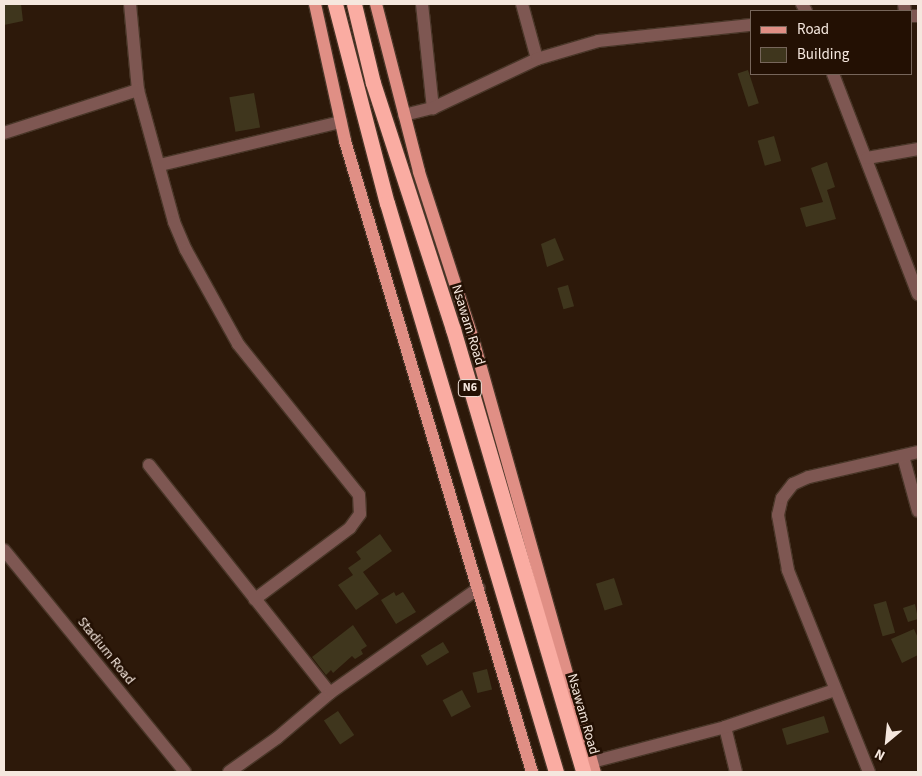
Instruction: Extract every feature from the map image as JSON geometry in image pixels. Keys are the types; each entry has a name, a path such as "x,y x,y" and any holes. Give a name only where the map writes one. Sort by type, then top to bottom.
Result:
{"highway":[{"name":"N6","path":"335,4 387,203 556,772"},
{"name":"Nsawam Road","path":"354,4 373,83 453,329 590,769"}],"main road":[{"path":"315,4 341,122 532,772"},
{"path":"376,4 404,115 473,339 590,769"}],"street":[{"path":"130,4 138,90 174,222 209,297 238,344 359,495 360,514 350,528 255,599"},
{"path":"422,4 433,108"},
{"path":"522,4 537,59"},
{"path":"404,115 433,108 537,59 598,41 750,25"},
{"path":"833,75 918,294"},
{"path":"4,132 138,90"},
{"path":"160,166 341,122"},
{"path":"867,158 918,149"},
{"path":"869,772 788,570 778,515 782,498 793,484 809,477 918,452"},
{"path":"903,456 918,511"},
{"path":"149,465 330,693"},
{"name":"Stadium Road","path":"4,550 185,772"},
{"path":"229,772 277,738 330,693 479,588"},
{"path":"590,769 725,728 835,690"},
{"path":"725,728 736,772"}],"building":[{"path":"4,4 21,4 23,21 4,25"},
{"path":"748,70 759,103 748,107 738,73"},
{"path":"254,93 260,127 235,132 229,97"},
{"path":"774,136 781,161 765,166 758,141"},
{"path":"827,162 835,187 827,190 836,219 806,227 800,208 823,202 811,168"},
{"path":"555,238 564,260 547,267 541,244"},
{"path":"568,285 574,306 563,309 557,288"},
{"path":"380,534 392,551 363,572 379,594 356,610 338,585 353,575 348,568 361,559 356,552"},
{"path":"614,578 623,605 605,611 596,584"},
{"path":"394,592 396,596 403,592 416,612 396,624 381,600"},
{"path":"886,601 895,633 883,636 874,605"},
{"path":"915,604 918,619 908,622 903,608"},
{"path":"353,625 367,646 361,650 363,654 355,659 352,656 333,673 331,670 326,675 312,657"},
{"path":"914,629 918,638 918,655 902,663 891,639"},
{"path":"443,642 449,652 427,666 421,655"},
{"path":"487,669 492,689 478,693 472,673"},
{"path":"462,690 471,707 451,717 443,700"},
{"path":"338,711 354,735 340,745 324,721"},
{"path":"824,716 829,732 787,745 782,729"}]}
